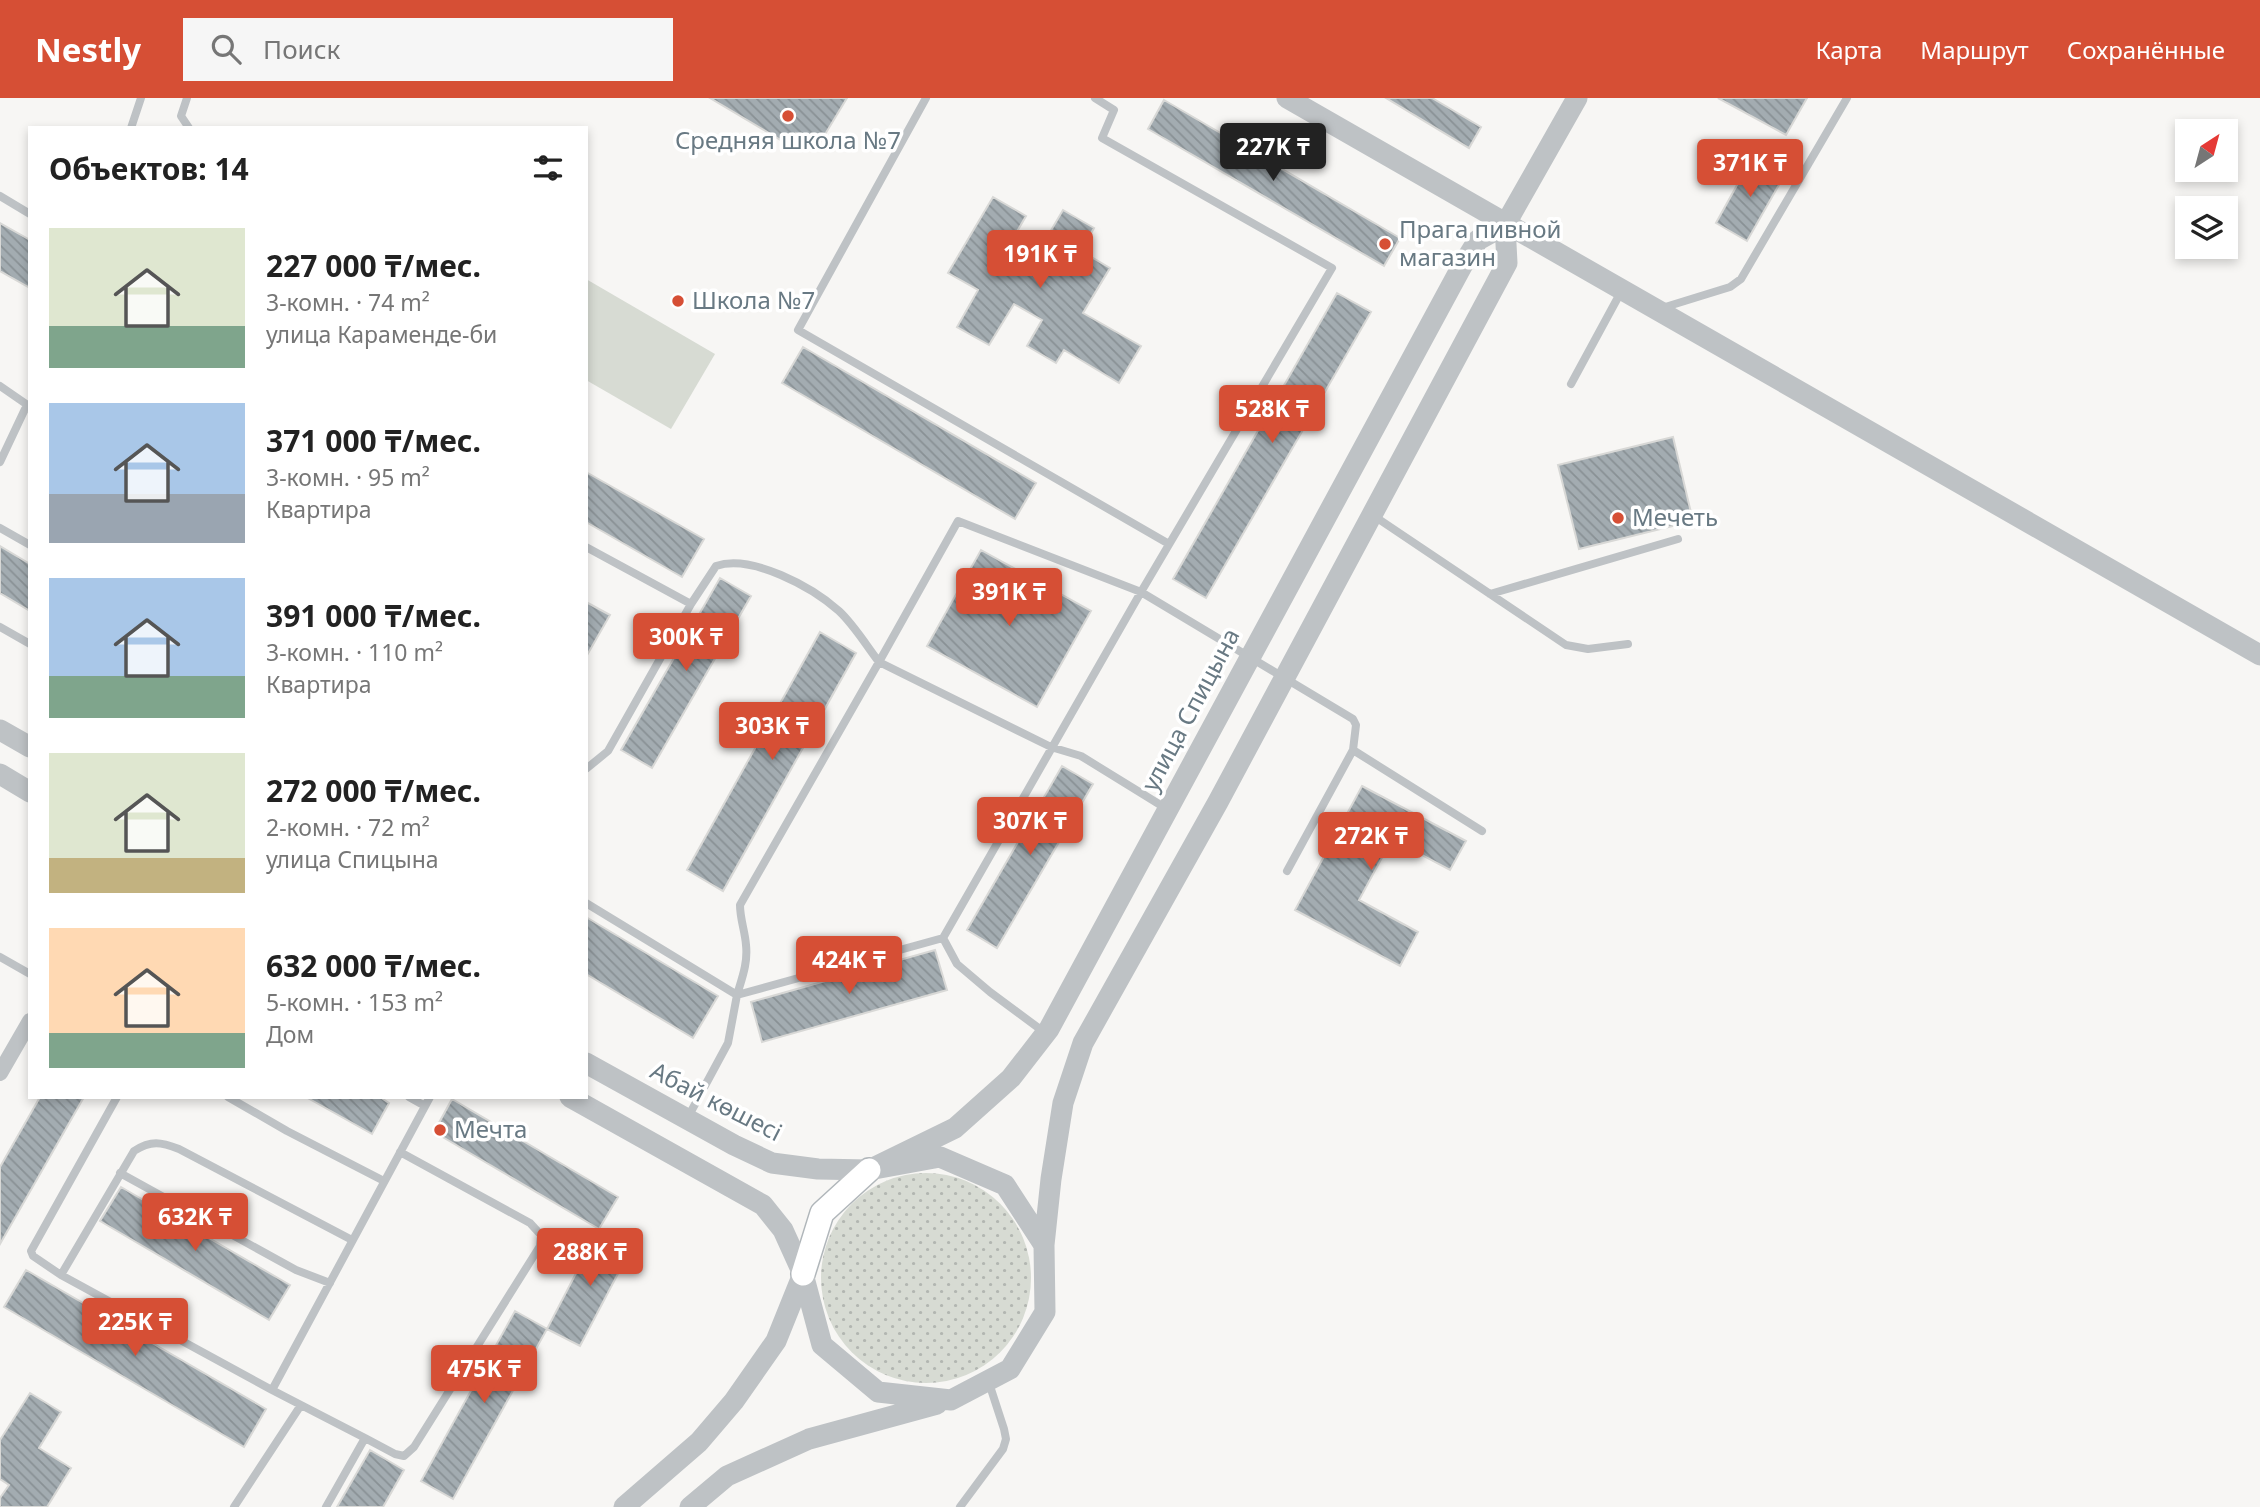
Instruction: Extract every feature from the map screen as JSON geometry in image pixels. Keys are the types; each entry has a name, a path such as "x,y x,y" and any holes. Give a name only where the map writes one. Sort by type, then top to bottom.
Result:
{"main road":[{"path":"803,1274 822,1213 869,1170"}],"street":[{"path":"1287,98 2260,655"},
{"name":"улица Спицына","path":"869,1170 955,1128 1010,1079 1045,1034 1462,266 1478,240 1505,225 1577,98"},
{"path":"690,1507 727,1476 809,1439 877,1418 951,1400 1010,1369 1045,1312 1044,1245 1051,1179 1063,1103 1083,1043 1284,678 1507,263 1505,225"},
{"path":"0,730 28,746"},
{"path":"0,774 28,791"},
{"path":"0,1073 28,1024"},
{"name":"Абай көшесі","path":"588,1064 772,1163 818,1170 869,1170"},
{"path":"574,1099 764,1205 783,1230 803,1274 822,1345 878,1392 951,1400"},
{"path":"869,1170 940,1157 1005,1185 1044,1245"},
{"path":"624,1507 699,1442 734,1401 776,1341 803,1274"}],"lane":[{"path":"132,126 141,98"},
{"path":"187,98 181,116 188,126"},
{"path":"926,98 798,330 1170,544"},
{"path":"588,903 737,995 943,938 1051,747 1332,268 1102,138 1114,110 1095,98"},
{"path":"1656,310 1730,286 1741,279 1847,98"},
{"path":"0,196 28,213"},
{"path":"1571,384 1622,290"},
{"path":"0,386 28,405"},
{"path":"0,462 28,407"},
{"path":"1372,514 1566,645 1588,649 1628,644"},
{"path":"687,1119 728,1043 746,965 746,943 740,905 958,521 1141,592 1353,719 1356,725 1353,750 1287,871"},
{"path":"0,527 28,544"},
{"path":"1490,594 1678,539"},
{"path":"588,549 691,604"},
{"path":"588,767 608,751 691,604 716,566 743,564 790,579 839,611 879,662 1051,747 1081,756 1167,809"},
{"path":"0,626 28,643"},
{"path":"1353,750 1482,831"},
{"path":"943,938 957,964 1045,1034"},
{"path":"0,957 28,973"},
{"path":"116,1099 31,1251 33,1256 61,1275 272,1390 395,1454 404,1456 414,1447 540,1247 541,1235 530,1223 400,1152"},
{"path":"231,1099 287,1132 384,1181"},
{"path":"413,1099 425,1106"},
{"path":"272,1390 429,1099"},
{"path":"61,1275 134,1151 148,1142 162,1142 179,1149 352,1240"},
{"path":"120,1174 296,1269 330,1283"},
{"path":"960,1507 1003,1449 1006,1439 988,1380"},
{"path":"234,1507 301,1405"},
{"path":"326,1507 365,1438"}],"shaded area":[{"path":"588,280 715,354 671,429 588,381"},
{"path":"926,1173 966,1181 1000,1204 1023,1238 1031,1278 1023,1318 1000,1352 966,1375 926,1383 886,1375 852,1352 829,1318 821,1278 829,1238 852,1204 886,1181"}],"building":[{"name":"Средняя школа №7","path":"710,98 847,98 818,146 796,133 789,145"},
{"path":"1386,98 1432,98 1481,127 1469,148"},
{"path":"1718,98 1807,98 1786,135"},
{"path":"1164,100 1400,238 1384,266 1148,129"},
{"path":"1752,158 1784,176 1747,241 1716,223"},
{"path":"993,197 1026,216 1005,252 1030,266 1063,210 1094,228 1081,251 1110,268 1083,313 1141,346 1119,383 1064,350 1056,363 1027,346 1042,320 1014,304 989,345 957,327 978,290 948,273"},
{"path":"0,223 28,239 28,287 0,271"},
{"path":"1337,293 1371,312 1206,598 1173,579"},
{"path":"803,347 1036,483 1015,519 782,383"},
{"path":"1673,437 1693,521 1579,549 1558,465"},
{"path":"588,473 704,539 682,577 588,523"},
{"path":"0,546 28,563 28,610 0,593"},
{"path":"981,550 1091,611 1037,707 927,646"},
{"path":"720,578 751,596 652,768 621,750"},
{"path":"588,603 610,615 588,654"},
{"path":"820,632 856,653 723,891 687,870"},
{"path":"1062,766 1093,784 997,948 967,930"},
{"path":"1362,786 1466,841 1450,870 1392,839 1359,900 1418,932 1400,966 1295,910"},
{"path":"588,918 718,996 693,1038 588,975"},
{"path":"935,950 947,990 762,1042 751,1002"},
{"path":"39,1099 83,1099 0,1244 0,1167"},
{"path":"310,1099 383,1099 389,1103 372,1134"},
{"path":"452,1099 618,1197 599,1229 434,1132"},
{"path":"121,1187 290,1285 269,1320 100,1221"},
{"path":"599,1229 632,1247 580,1346 547,1329"},
{"path":"26,1270 266,1409 244,1447 4,1307"},
{"path":"515,1311 547,1329 453,1499 421,1481"},
{"path":"30,1393 61,1412 39,1448 71,1468 47,1507 0,1507 0,1498 9,1485 0,1479 0,1440"},
{"path":"370,1450 404,1470 383,1507 337,1507"}],"place":[{"name":"Средняя школа №7","path":"788,116"},
{"name":"Прага пивной магазин","path":"1385,244"},
{"name":"Школа №7","path":"678,301"},
{"name":"Мечеть","path":"1618,518"},
{"name":"Мечта","path":"440,1130"}]}
